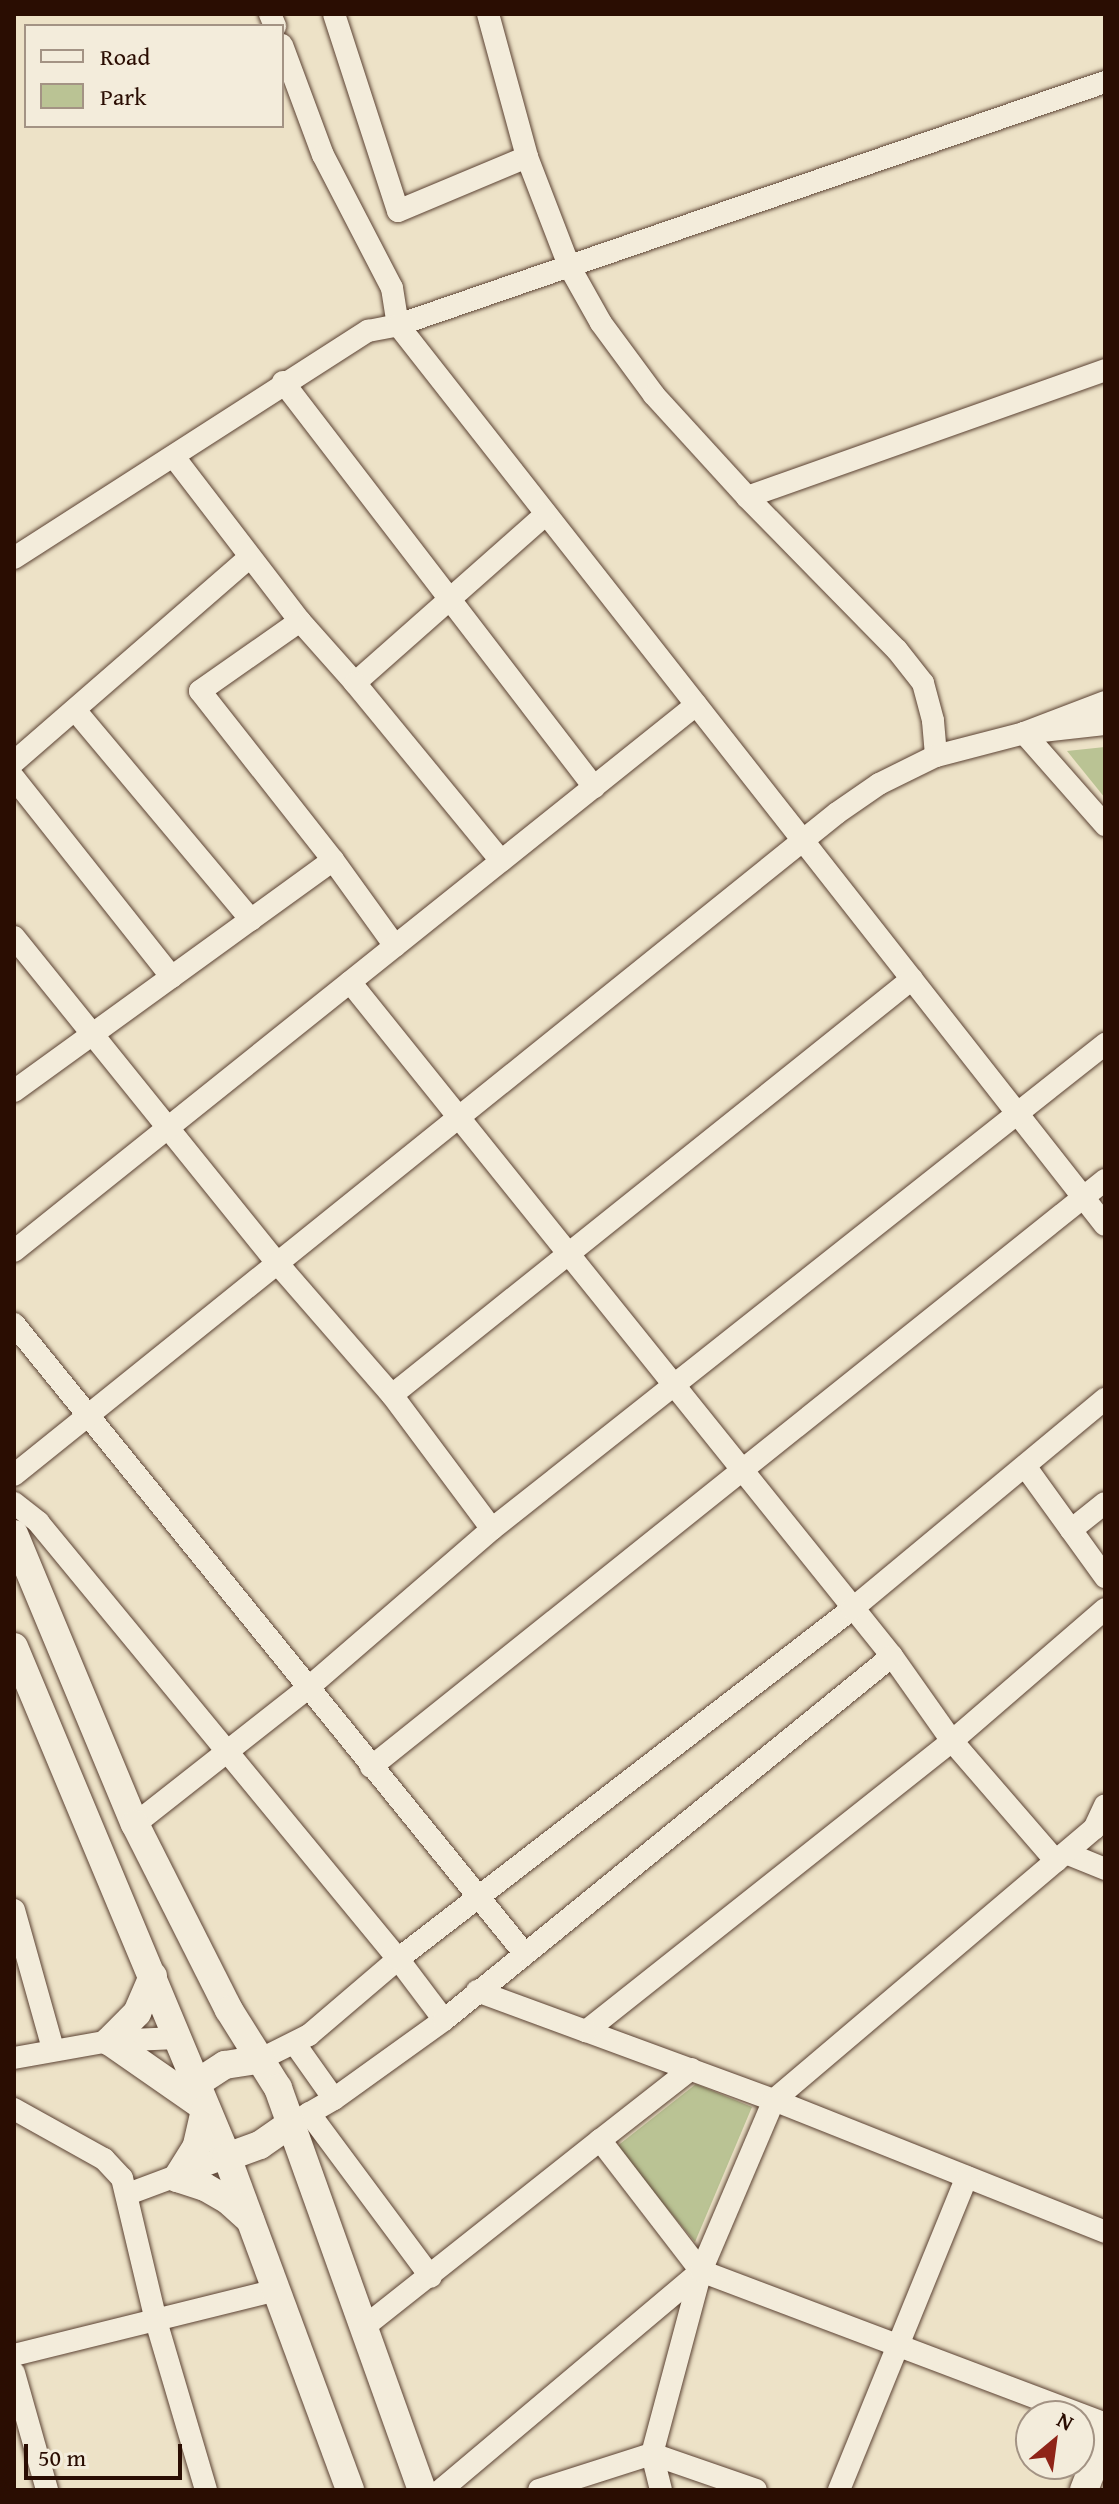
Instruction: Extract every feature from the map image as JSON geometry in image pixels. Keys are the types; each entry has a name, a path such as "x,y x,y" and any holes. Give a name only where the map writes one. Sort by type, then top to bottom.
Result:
{"street":[{"path":"334,14 398,211 527,157"},
{"path":"488,14 527,157 569,266 601,323 654,395 747,497 897,650 923,683 933,721 936,756"},
{"path":"284,50 323,155 392,288 398,325 1105,1225"},
{"path":"14,558 174,457 283,382 368,331 398,325 1105,82"},
{"path":"747,497 1105,370"},
{"path":"283,382 594,787"},
{"path":"174,457 249,558 501,861"},
{"path":"355,683 546,514"},
{"path":"14,762 249,558"},
{"path":"300,621 200,691 333,860 395,946"},
{"path":"14,1475 837,813 879,784 936,756 1024,733 1105,702"},
{"path":"14,1251 696,705"},
{"path":"75,710 251,920"},
{"path":"1024,733 1105,724"},
{"path":"1024,733 1105,825"},
{"path":"14,778 172,977"},
{"path":"14,1091 333,860"},
{"path":"14,937 278,1264 392,1395 492,1529"},
{"path":"392,1395 912,979"},
{"path":"350,982 892,1656 952,1741 1061,1857 1105,1869"},
{"path":"135,1824 309,1687 492,1529 1105,1044"},
{"path":"371,1767 1105,1180"},
{"path":"14,1324 524,1953"},
{"path":"177,2178 197,2146 201,2101 225,2065 261,2059 295,2044 398,1959 852,1609 1105,1399"},
{"path":"1025,1466 1105,1577"},
{"path":"14,1503 38,1522 227,1749 444,2020"},
{"path":"1071,1530 1105,1503"},
{"path":"14,1534 135,1824 229,2010 299,2119 431,2277"},
{"path":"586,2031 952,1741 1105,1609"},
{"path":"14,1647 153,1976 201,2101 227,2157 350,2490"},
{"path":"128,2194 260,2145 334,2099 444,2020 892,1656"},
{"path":"661,2490 652,2454 701,2271 774,2100 1094,1829 1105,1805"},
{"path":"14,1910 53,2049"},
{"path":"109,2041 137,2013 153,1976"},
{"path":"477,1991 774,2100 1105,2232"},
{"path":"14,2058 109,2041 177,2038"},
{"path":"109,2041 201,2101"},
{"path":"295,2044 334,2099"},
{"path":"364,2327 691,2069"},
{"path":"14,2109 111,2165 122,2178 156,2321 206,2490"},
{"path":"299,2119 364,2327 422,2490"},
{"path":"600,2140 701,2271 1105,2424"},
{"path":"839,2490 967,2177"},
{"path":"177,2178 205,2187 229,2201 250,2220"},
{"path":"441,2490 701,2271"},
{"path":"14,2355 276,2290"},
{"path":"14,2373 47,2490"},
{"path":"1084,2490 1105,2436"},
{"path":"539,2490 652,2454 756,2490"}],"green space":[{"path":"1105,747 1105,798 1067,751"},
{"path":"696,2084 752,2107 695,2242 616,2147"}]}
